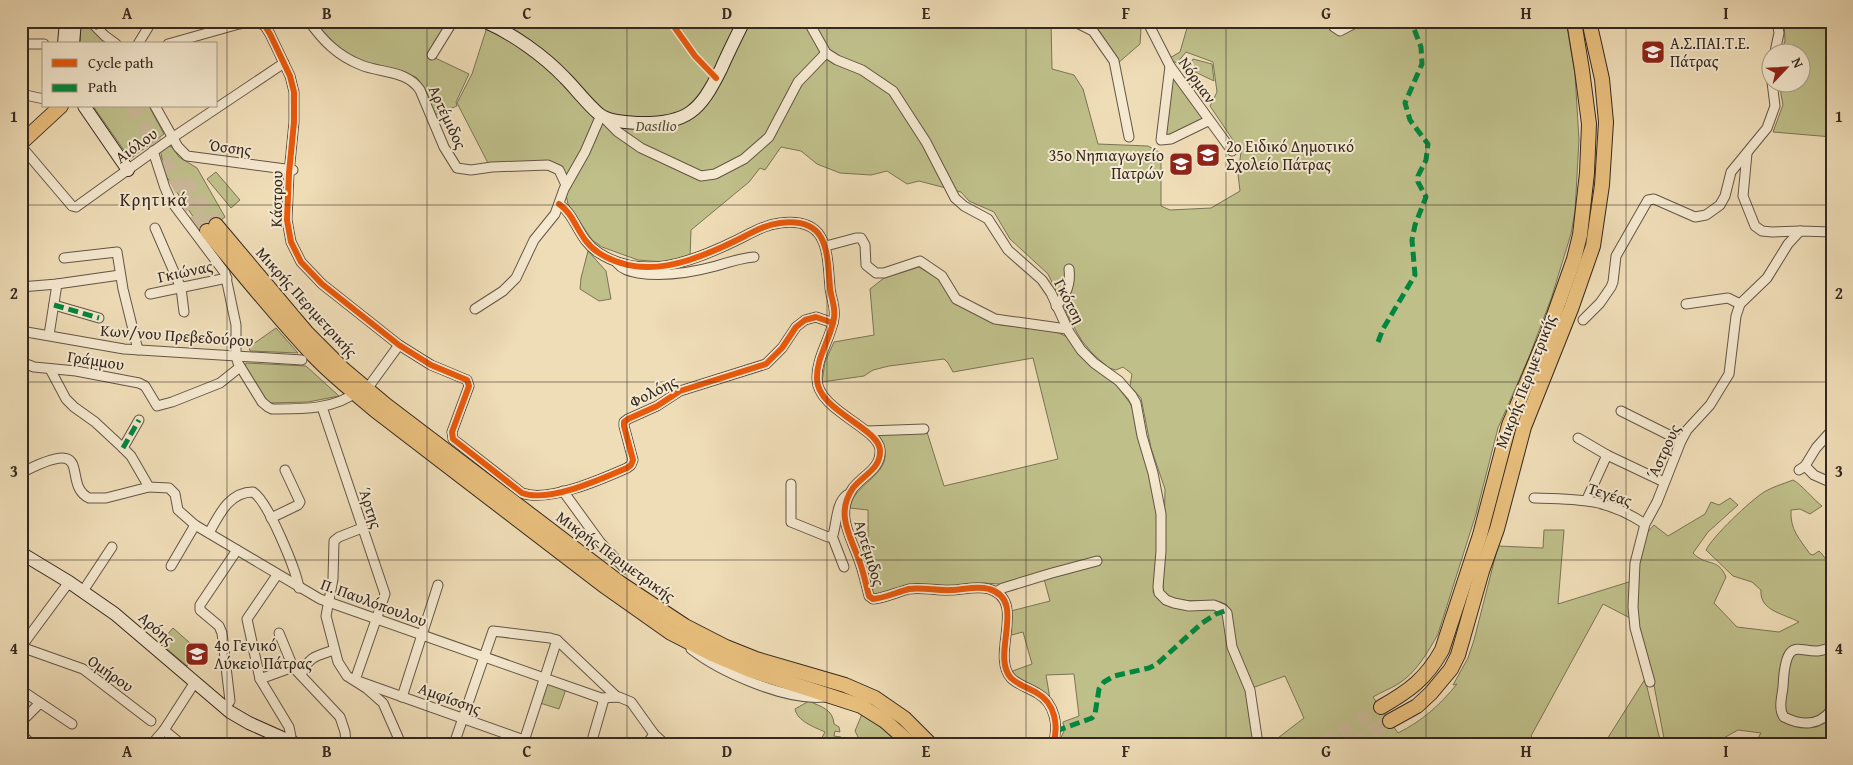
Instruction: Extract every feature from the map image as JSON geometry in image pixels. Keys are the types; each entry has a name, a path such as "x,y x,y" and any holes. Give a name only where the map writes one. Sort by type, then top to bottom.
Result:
{"main road":[{"name":"Μικρής Περιμετρικής","path":"1381,707 1420,682 1442,650 1480,535 1509,425 1544,340 1574,259 1584,208 1589,137 1584,85 1574,21"},
{"name":"Μικρής Περιμετρικής","path":"1390,721 1416,706 1431,693 1451,669 1458,655 1482,571 1497,529 1524,427 1572,309 1592,246 1602,185 1606,122 1602,79 1590,21"},
{"path":"22,142 59,108"},
{"name":"Μικρής Περιμετρικής","path":"212,228 284,323 324,366 362,390 620,583 664,614 693,631 740,653 845,685 875,698 904,718 930,744"},
{"name":"Μικρής Περιμετρικής","path":"362,390 610,590 671,633 712,654 750,670 856,704 880,717 911,744"}],"street":[{"path":"64,42 66,21"},
{"path":"73,42 75,21"},
{"path":"90,21 113,42"},
{"path":"139,42 152,21"},
{"name":"Αρτέμιδος","path":"309,21 332,49 362,66 404,76 414,83 425,101 448,156 457,168 471,170 492,167 548,165 559,170 566,185"},
{"path":"432,54 453,21"},
{"path":"484,21 516,39 552,66 618,132 641,148 701,176 710,175 736,164 769,137 798,82 826,53 808,21"},
{"path":"601,115 620,121 653,123 678,118 690,113 708,95 744,21"},
{"path":"1068,21 1093,31 1114,61 1129,137"},
{"name":"Νόρμαν","path":"1147,21 1170,66 1208,121 1232,151"},
{"path":"1334,21 1334,27 1340,31 1359,21"},
{"path":"1777,21 1779,33 1777,42"},
{"path":"175,42 239,24 257,22"},
{"name":"Κάστρου","path":"257,22 267,28 292,82 295,97 288,228 294,249 301,262 322,284 399,345 431,365 466,379 468,384 452,434"},
{"path":"21,44 42,44"},
{"name":"Γκότση","path":"826,53 837,60 862,70 893,91 926,142 956,198 964,206 988,219 1008,250 1042,280 1051,293 1067,329 1081,350 1132,396 1136,403 1161,514 1161,551 1158,587 1166,600 1174,603 1189,606 1214,606 1225,611 1228,616 1232,647 1250,690 1258,744"},
{"name":"Αιόλου","path":"218,107 284,63"},
{"path":"1170,66 1161,140 1171,139 1208,121"},
{"path":"1583,320 1600,303 1611,287 1616,256 1647,201 1654,199 1695,217 1706,215 1723,201 1731,172 1764,132 1773,113 1776,100 1774,92"},
{"path":"21,94 42,99"},
{"path":"85,108 128,170"},
{"name":"Όσσης","path":"156,108 172,138 182,152 190,157 291,169"},
{"name":"Αιόλου","path":"22,142 73,207 78,206 153,151 217,108"},
{"path":"475,309 503,291 519,273 534,240 553,217 566,185 585,152 601,115"},
{"path":"153,151 165,188 172,201 220,264 227,278 236,325 236,356 240,367 262,402 269,408 322,407 348,398 362,390 399,345"},
{"path":"1747,152 1743,196 1755,226 1762,231 1772,232 1800,230 1832,232"},
{"path":"559,204 567,211 587,244 600,254 615,261 646,268 669,266 704,256 765,226 785,222 795,222 809,227 819,235 826,246 830,296 834,312 833,323 818,368 817,384 828,401 848,419 867,431 878,441 880,447 880,456 872,471 858,483 850,494 844,496 841,502 832,536 844,566"},
{"path":"155,228 181,288 184,312"},
{"path":"1686,304 1728,298 1740,304 1767,278 1788,244 1800,230"},
{"path":"826,246 858,237 863,240 865,245 866,265 876,273 884,273 920,261 942,276 956,298 995,320 1067,329"},
{"path":"64,258 117,252 120,275 138,350"},
{"path":"615,261 620,267 629,271 661,275 700,269 754,257"},
{"path":"1056,306 1062,300 1068,288 1070,281 1069,269"},
{"path":"21,287 120,275"},
{"name":"Γκιώνας","path":"150,294 227,278"},
{"path":"49,335 57,284"},
{"name":"Άστρους","path":"1650,682 1639,645 1633,607 1635,562 1644,524 1657,502 1686,430 1710,405 1728,374 1736,316 1740,304"},
{"path":"54,306 99,318"},
{"name":"Φολόης","path":"452,434 457,444 522,493 540,496 563,491 631,465 633,458 624,426 624,422 628,419 657,406 680,391 766,364 782,348 796,326 805,320 816,317 833,323"},
{"name":"Κων/νου Πρεβεδούρου","path":"21,331 138,350 302,360"},
{"name":"Γράμμου","path":"21,362 50,369 76,371 139,383 147,389 155,405 172,402 220,383 240,367"},
{"path":"21,473 46,462 65,458 74,465 80,490 89,498 106,498 149,487 131,456 95,422 69,403 50,369"},
{"name":"Άρτης","path":"322,407 385,594 355,680"},
{"path":"1621,411 1681,441"},
{"path":"122,448 138,420"},
{"path":"867,431 924,429"},
{"path":"1832,430 1802,468 1832,484"},
{"path":"1578,438 1607,455 1664,482"},
{"path":"1587,499 1607,455"},
{"path":"271,518 298,505 300,502 285,470"},
{"path":"791,484 791,522 826,537 832,536"},
{"name":"Π. Παυλόπουλου","path":"149,487 169,488 175,494 178,510 195,525 299,588 328,603 604,699"},
{"path":"563,491 600,542 625,569"},
{"path":"209,533 227,503 253,492 259,496 271,518 294,569 299,588"},
{"name":"Αρτέμιδος","path":"850,494 845,512 846,527 860,562 871,599 878,599 912,589 949,590 982,587 996,592"},
{"name":"Τεγέας","path":"1534,498 1587,499 1616,508 1644,524"},
{"path":"171,566 195,525"},
{"path":"362,528 339,536 334,541 333,579 326,616 334,650 343,672 383,703 402,744"},
{"path":"83,591 112,547"},
{"path":"225,708 230,701 222,633 219,626 200,610 200,605 237,550"},
{"name":"Αρόης","path":"21,553 83,591 120,618 225,708 249,723 294,743"},
{"path":"1053,744 1056,731 1053,713 1046,700 1040,694 1014,681 1006,668 1004,656 1007,610 1002,598 996,592 1052,572 1096,561"},
{"path":"277,575 247,619 260,679 289,727 294,743"},
{"path":"21,647 69,582"},
{"path":"402,697 438,585"},
{"path":"454,744 493,632 556,639 617,696 631,702 654,734 665,744"},
{"path":"279,634 293,667 340,717 345,732 346,744"},
{"path":"524,742 556,639"},
{"path":"1832,646 1824,650 1800,649 1790,653 1783,672 1781,708 1784,718 1810,724 1821,720 1832,709"},
{"name":"Ομήρου","path":"21,647 83,669 151,720"},
{"path":"301,675 307,663 313,657 334,650"},
{"path":"260,679 293,667"},
{"name":"Αμφίσσης","path":"355,680 463,718 524,742 535,744"},
{"path":"152,744 164,730 195,682"},
{"path":"21,690 72,724"},
{"path":"591,744 604,699 617,696"},
{"path":"21,722 40,703"},
{"path":"164,730 181,744"},
{"path":"21,734 30,744"},
{"path":"647,744 654,734"}],"green space":[{"path":"81,21 86,21 105,42 80,42"},
{"path":"313,21 449,21 429,55 469,74 456,102 457,106 435,115 424,87 416,77 354,58 333,44"},
{"name":"Dasilio","path":"489,21 1051,21 1052,69 1074,75 1083,89 1098,144 1148,146 1161,153 1161,206 1170,210 1211,208 1240,191 1238,174 1241,152 1210,106 1217,92 1213,62 1186,52 1177,63 1168,59 1180,52 1189,21 1566,21 1575,74 1579,140 1575,211 1571,234 1551,299 1529,357 1498,428 1476,514 1438,634 1426,655 1410,674 1398,684 1373,697 1398,733 1423,718 1437,706 1457,684 1453,685 1468,658 1498,546 1543,548 1544,530 1564,530 1558,604 1632,581 1632,619 1603,604 1531,736 1538,744 1270,744 1304,718 1285,676 1252,688 1235,647 1227,605 1221,602 1176,600 1169,597 1163,591 1165,489 1151,448 1141,398 1130,386 1132,374 1123,367 1116,370 1109,368 1093,354 1082,341 1071,322 1048,274 1010,239 994,212 969,201 961,192 919,181 907,184 887,171 871,175 840,173 817,164 801,151 781,147 765,170 760,168 749,182 691,230 690,258 665,262 638,260 602,247 592,240 568,204 560,167 489,165 457,103 472,74"},
{"path":"1086,21 1138,21 1141,29 1140,44 1118,63 1103,37"},
{"path":"1784,21 1832,21 1832,137 1773,132 1783,105 1781,92 1810,92 1810,42 1785,41"},
{"path":"1193,59 1212,64 1214,81 1191,70 1189,65"},
{"path":"1170,66 1208,121 1163,140"},
{"path":"94,108 150,108 164,134 130,159"},
{"path":"167,146 172,147 179,157 197,168 225,217 204,233 166,176 161,150"},
{"path":"216,172 240,200 231,208 207,179"},
{"path":"588,251 606,271 611,299 599,301 580,289"},
{"path":"919,267 938,279 961,306 1000,325 1048,330 1069,338 1116,385 1130,403 1134,412 1158,509 1156,572 1153,592 1163,603 1211,608 1222,612 1245,683 1254,744 1058,744 1064,731 1063,722 1079,716 1074,674 1046,675 1050,699 1010,672 1032,664 1023,632 1008,636 1011,611 1050,601 1044,579 1099,564 1100,556 1000,584 983,583 873,597 856,545 868,539 868,510 850,508 853,498 859,490 882,467 885,458 884,447 877,433 927,432 944,486 1058,459 1033,358 953,372 944,359 889,366 873,370 864,376 822,382 825,362 834,342 874,335 870,289 884,278"},
{"path":"276,328 298,353 250,351 249,347"},
{"path":"246,363 306,366 339,396 308,402 269,403 245,367"},
{"path":"1793,480 1822,506 1810,514 1800,509 1791,510 1791,517 1796,534 1810,554 1813,555 1819,551 1830,564 1832,696 1829,702 1832,703 1831,744 1754,744 1761,733 1738,730 1713,744 1665,744 1654,685 1648,672 1636,625 1637,560 1645,535 1654,525 1668,536 1705,514 1711,502 1719,505 1730,498 1738,505 1708,532 1693,553 1703,560 1715,564 1723,571 1726,577 1714,603 1737,627 1779,632 1799,622 1768,607 1761,597 1761,590 1752,582 1733,576 1706,550 1741,511 1764,492"},
{"path":"173,628 199,651 187,666 160,643"},
{"path":"1645,679 1661,744 1604,744"},
{"path":"546,683 566,689 559,709 540,703"},
{"path":"809,701 829,712 834,724 839,727 840,732 835,731 834,736 841,737 841,739 836,738 838,740 834,744 825,744 820,741 825,732 807,723 796,713 795,709"},
{"path":"862,714 901,744 865,744 860,741 855,731"}],"tunnel":[{"path":"132,108 152,136 207,231"},
{"path":"185,180 216,225"},
{"path":"1322,744 1381,707"},
{"path":"1353,744 1390,721"}],"marked path":[{"path":"95,21 98,29"},
{"path":"1378,342 1383,329 1415,275 1412,240 1415,225 1426,197 1418,182 1418,176 1426,160 1428,144 1410,120 1405,103 1422,64 1421,47 1411,21"},
{"path":"54,305 99,318"},
{"path":"123,448 139,420"},
{"path":"1056,731 1092,718 1095,714 1099,689 1104,682 1114,676 1149,668 1157,664 1202,623 1216,614 1225,611"}],"cycle path":[{"path":"256,21 265,26 270,34 290,76 294,92 294,122 287,220 291,242 301,262 322,284 399,345 431,365 467,380 469,386 452,432 453,439 522,493 546,495 560,492 590,483 627,468 633,460 624,426 624,422 628,419 657,406 680,391 766,364 782,348 796,327 805,320 816,317 833,323"},
{"path":"670,21 695,56 716,78"},
{"path":"559,204 569,214 592,248 616,261 633,266 667,265 702,256 774,224 796,223 817,231 826,250 834,307 832,326 817,371 820,390 837,409 870,434 877,442 880,450 880,457 875,467 853,488 845,508 846,526 869,596 873,599 909,589 956,590 979,587 989,589 1000,595 1006,604 1008,616 1004,656 1006,668 1011,678 1043,697 1052,709 1056,730 1053,744"}],"place":[{"name":"Α.Σ.ΠΑΙ.Τ.Ε. Πάτρας","path":"1653,52"},
{"name":"2ο Ειδικό Δημοτικό Σχολείο Πάτρας","path":"1208,155"},
{"name":"35ο Νηπιαγωγείο Πατρών","path":"1181,164"},
{"name":"4ο Γενικό Λύκειο Πάτρας","path":"197,654"}],"district":[{"name":"Κρητικά","path":"154,199"}]}
